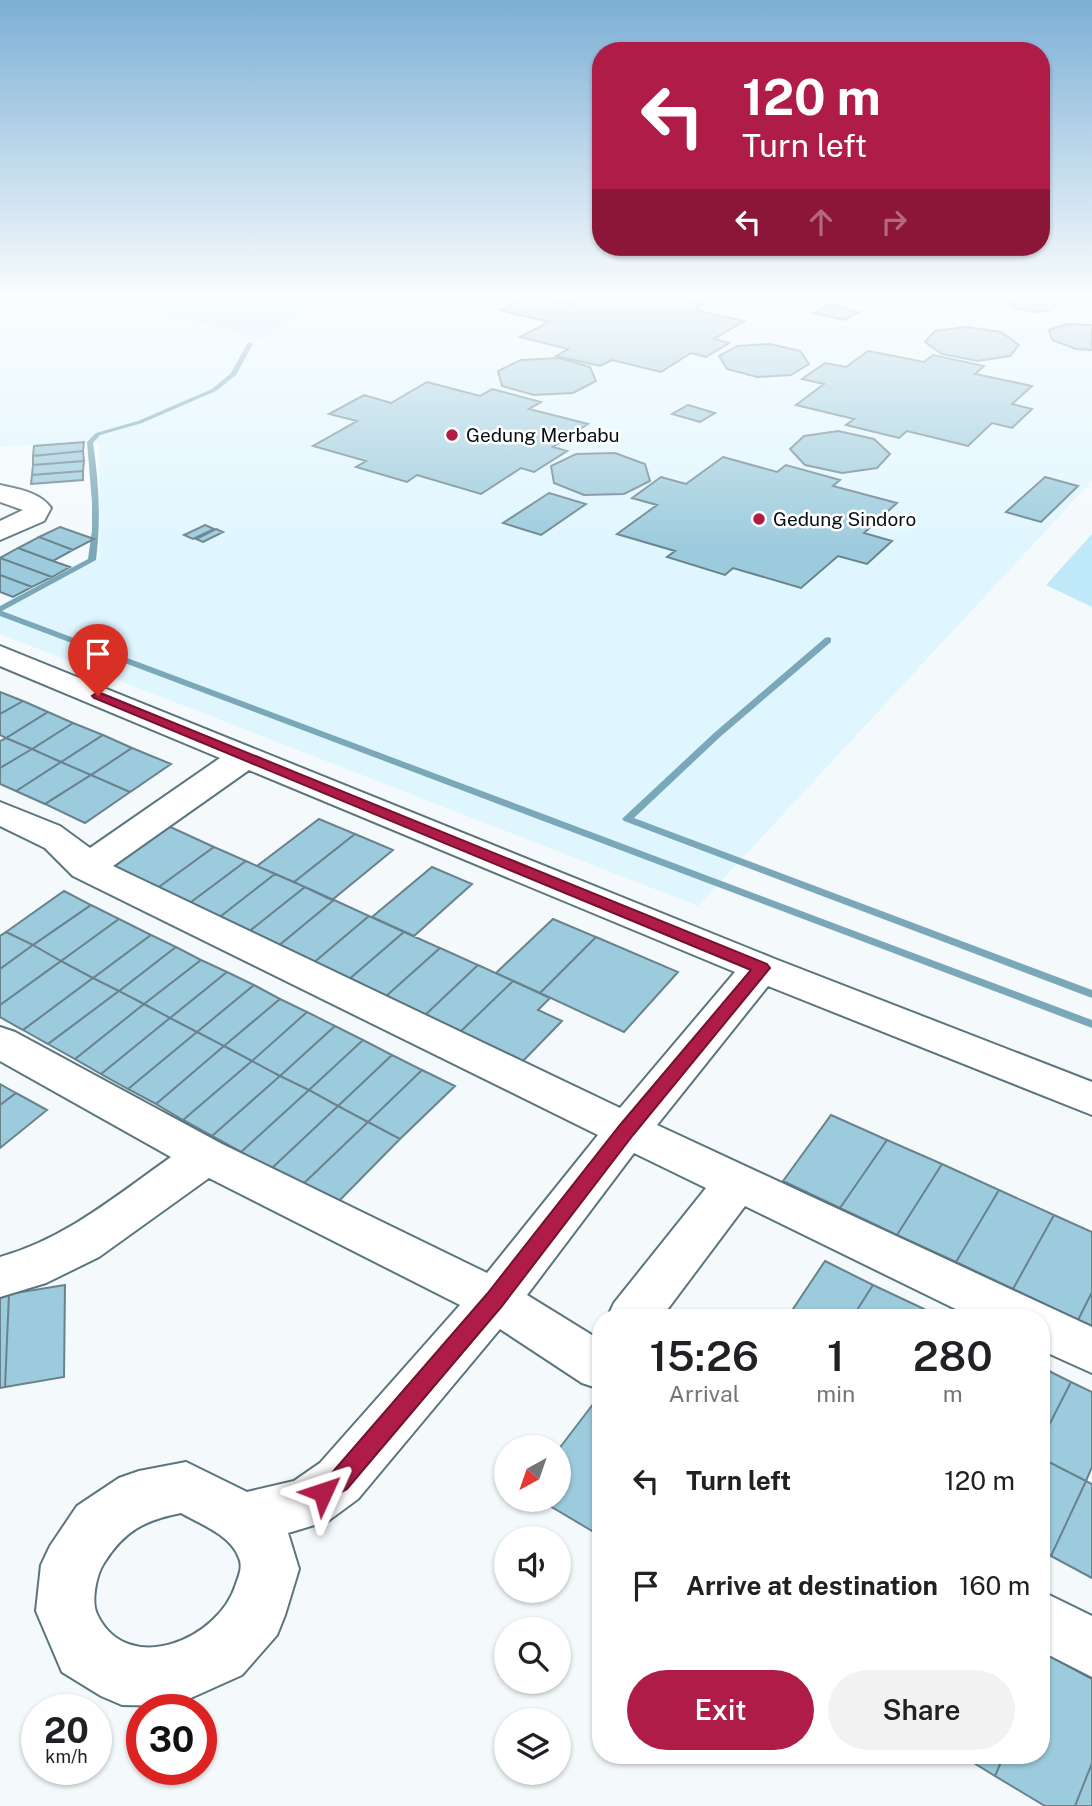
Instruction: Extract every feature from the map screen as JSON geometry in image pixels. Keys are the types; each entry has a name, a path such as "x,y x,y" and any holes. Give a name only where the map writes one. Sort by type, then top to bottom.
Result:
{"street":[{"path":"0,493 34,505 37,510 34,515 0,532"},
{"path":"0,656 761,968 1092,1099"},
{"path":"86,868 246,756"},
{"path":"0,813 54,836 75,851 86,868 626,1130 1004,1309"},
{"path":"243,1519 308,1503 339,1481 495,1300 626,1130 761,968"},
{"path":"0,1042 206,1156 495,1300 592,1360"},
{"path":"0,1277 20,1273 56,1258 206,1156"},
{"path":"639,1309 737,1182"},
{"path":"1050,1330 1092,1350"},
{"path":"1050,1624 1092,1648"}],"shaded area":[{"path":"0,380 1092,380 1092,481 698,906 0,634 0,607 13,597 100,559 99,442 0,447"},
{"path":"1092,534 1092,607 1046,585"}],"building":[{"path":"500,380 596,381 573,393 534,395 502,386"},
{"path":"808,380 1005,380 1032,386 1012,404 1032,409 1012,428 992,423 968,446 907,431 899,438 846,425 854,419 796,405 824,384"},
{"name":"Gedung Merbabu","path":"427,382 480,396 492,389 541,402 529,409 588,424 553,447 567,451 534,472 521,468 481,494 417,475 407,482 356,467 366,461 313,446 357,421 329,414 364,395 391,403"},
{"path":"688,405 715,413 700,422 672,414"},
{"path":"838,431 874,439 890,454 877,468 842,473 805,465 790,449 804,436"},
{"path":"84,442 83,451 33,456 34,446"},
{"path":"83,451 84,461 33,465 33,456"},
{"path":"615,453 645,464 650,481 624,494 584,495 554,483 551,466 576,454"},
{"name":"Gedung Sindoro","path":"723,457 777,472 786,465 840,480 833,486 897,503 864,533 892,541 867,564 838,556 801,588 733,568 725,575 667,557 675,551 617,534 657,505 632,498 661,477 686,484"},
{"path":"84,461 83,471 32,475 33,465"},
{"path":"83,471 83,480 31,484 32,475"},
{"path":"1045,477 1078,486 1041,522 1006,512"},
{"path":"549,493 586,504 541,535 503,523"},
{"path":"205,525 214,529 193,539 184,535"},
{"path":"60,527 94,539 73,550 39,537"},
{"path":"216,529 223,532 203,542 196,539"},
{"path":"39,537 73,550 53,561 18,548"},
{"path":"18,548 70,567 52,577 0,558"},
{"path":"0,558 52,577 32,587 0,575"},
{"path":"0,575 32,587 13,597 0,592"},
{"path":"0,692 23,701 0,714"},
{"path":"23,701 48,712 6,738 0,735 0,714"},
{"path":"48,712 73,723 32,749 6,738"},
{"path":"73,723 103,735 61,762 32,749"},
{"path":"103,735 132,748 91,775 61,762"},
{"path":"6,738 32,749 0,768 0,741"},
{"path":"132,748 171,764 130,792 91,775"},
{"path":"32,749 61,762 16,791 0,784 0,768"},
{"path":"61,762 91,775 45,804 16,791"},
{"path":"91,775 130,792 85,823 45,804"},
{"path":"319,819 355,834 294,882 257,866"},
{"path":"166,825 214,847 156,889 106,866"},
{"path":"355,834 393,850 332,900 294,882"},
{"path":"214,847 246,861 187,905 156,889"},
{"path":"246,861 275,874 217,919 187,905"},
{"path":"432,867 472,884 414,936 372,917"},
{"path":"275,874 305,887 247,933 217,919"},
{"path":"305,887 334,900 277,947 247,933"},
{"path":"64,891 91,905 33,945 6,932"},
{"path":"334,900 369,916 312,964 277,947"},
{"path":"91,905 119,919 61,961 33,945"},
{"path":"369,916 404,932 347,981 312,964"},
{"path":"119,919 151,935 93,978 61,961"},
{"path":"553,919 596,937 540,993 496,973"},
{"path":"6,932 33,945 0,969 0,936"},
{"path":"404,932 440,948 384,998 347,981"},
{"path":"151,935 176,947 119,991 93,978"},
{"path":"596,937 678,972 624,1032 540,993"},
{"path":"33,945 61,961 0,1005 0,969"},
{"path":"176,947 201,960 144,1004 119,991"},
{"path":"440,948 478,965 423,1017 384,998"},
{"path":"201,960 227,972 170,1018 144,1004"},
{"path":"61,961 93,978 23,1030 0,1017 0,1005"},
{"path":"478,965 513,981 458,1034 423,1017"},
{"path":"227,972 254,985 197,1032 170,1018"},
{"path":"93,978 119,991 48,1044 23,1030"},
{"path":"513,981 550,998 538,1010 562,1021 521,1063 458,1034"},
{"path":"254,985 280,999 224,1046 197,1032"},
{"path":"119,991 144,1004 75,1059 48,1044"},
{"path":"280,999 307,1012 252,1061 224,1046"},
{"path":"144,1004 170,1018 101,1074 75,1059"},
{"path":"307,1012 335,1026 280,1076 252,1061"},
{"path":"170,1018 197,1032 128,1089 101,1074"},
{"path":"335,1026 363,1040 309,1090 280,1076"},
{"path":"197,1032 224,1046 156,1104 128,1089"},
{"path":"363,1040 392,1055 338,1106 309,1090"},
{"path":"224,1046 252,1061 183,1120 156,1104"},
{"path":"392,1055 422,1070 368,1122 338,1106"},
{"path":"252,1061 280,1076 212,1136 183,1120"},
{"path":"422,1070 455,1086 400,1139 368,1122"},
{"path":"280,1076 309,1090 241,1152 212,1136"},
{"path":"0,1084 16,1093 0,1105"},
{"path":"309,1090 338,1106 271,1169 241,1152"},
{"path":"16,1093 47,1110 0,1148 0,1105"},
{"path":"338,1106 368,1122 301,1186 271,1169"},
{"path":"831,1115 887,1140 840,1208 783,1181"},
{"path":"368,1122 400,1139 335,1205 301,1186"},
{"path":"887,1140 942,1164 897,1235 840,1208"},
{"path":"942,1164 999,1190 956,1262 897,1235"},
{"path":"999,1190 1054,1215 1013,1289 956,1262"},
{"path":"1054,1215 1092,1232 1092,1292 1078,1320 1013,1289"},
{"path":"825,1261 873,1285 858,1309 793,1309"},
{"path":"65,1285 64,1377 5,1387 9,1294"},
{"path":"873,1285 922,1308 921,1309 858,1309"},
{"path":"1092,1292 1092,1327 1078,1320"},
{"path":"9,1294 5,1387 0,1388 0,1295"},
{"path":"1050,1372 1071,1382 1050,1423"},
{"path":"1071,1382 1092,1392 1092,1467 1086,1481 1050,1463 1050,1423"},
{"path":"592,1406 592,1531 560,1512 571,1512 569,1435"},
{"path":"1050,1463 1086,1481 1050,1556"},
{"path":"1086,1481 1092,1484 1092,1578 1051,1556"},
{"path":"1050,1656 1092,1679 1092,1763 1075,1806 1045,1806 995,1776 1000,1764 1050,1764"},
{"path":"1092,1763 1092,1806 1075,1806"},
{"path":"976,1764 1000,1764 995,1776"}],"waterway":[{"path":"0,609 92,560 96,502 89,443 98,434 140,422 214,390 226,380"},
{"path":"0,613 1092,1024"},
{"path":"828,640 717,735 627,819 1092,994"}],"place":[{"name":"Gedung Merbabu","path":"452,435"},
{"name":"Gedung Sindoro","path":"759,519"}],"route":[{"path":"98,696 761,968 626,1130 495,1300 339,1481 323,1492"}]}
